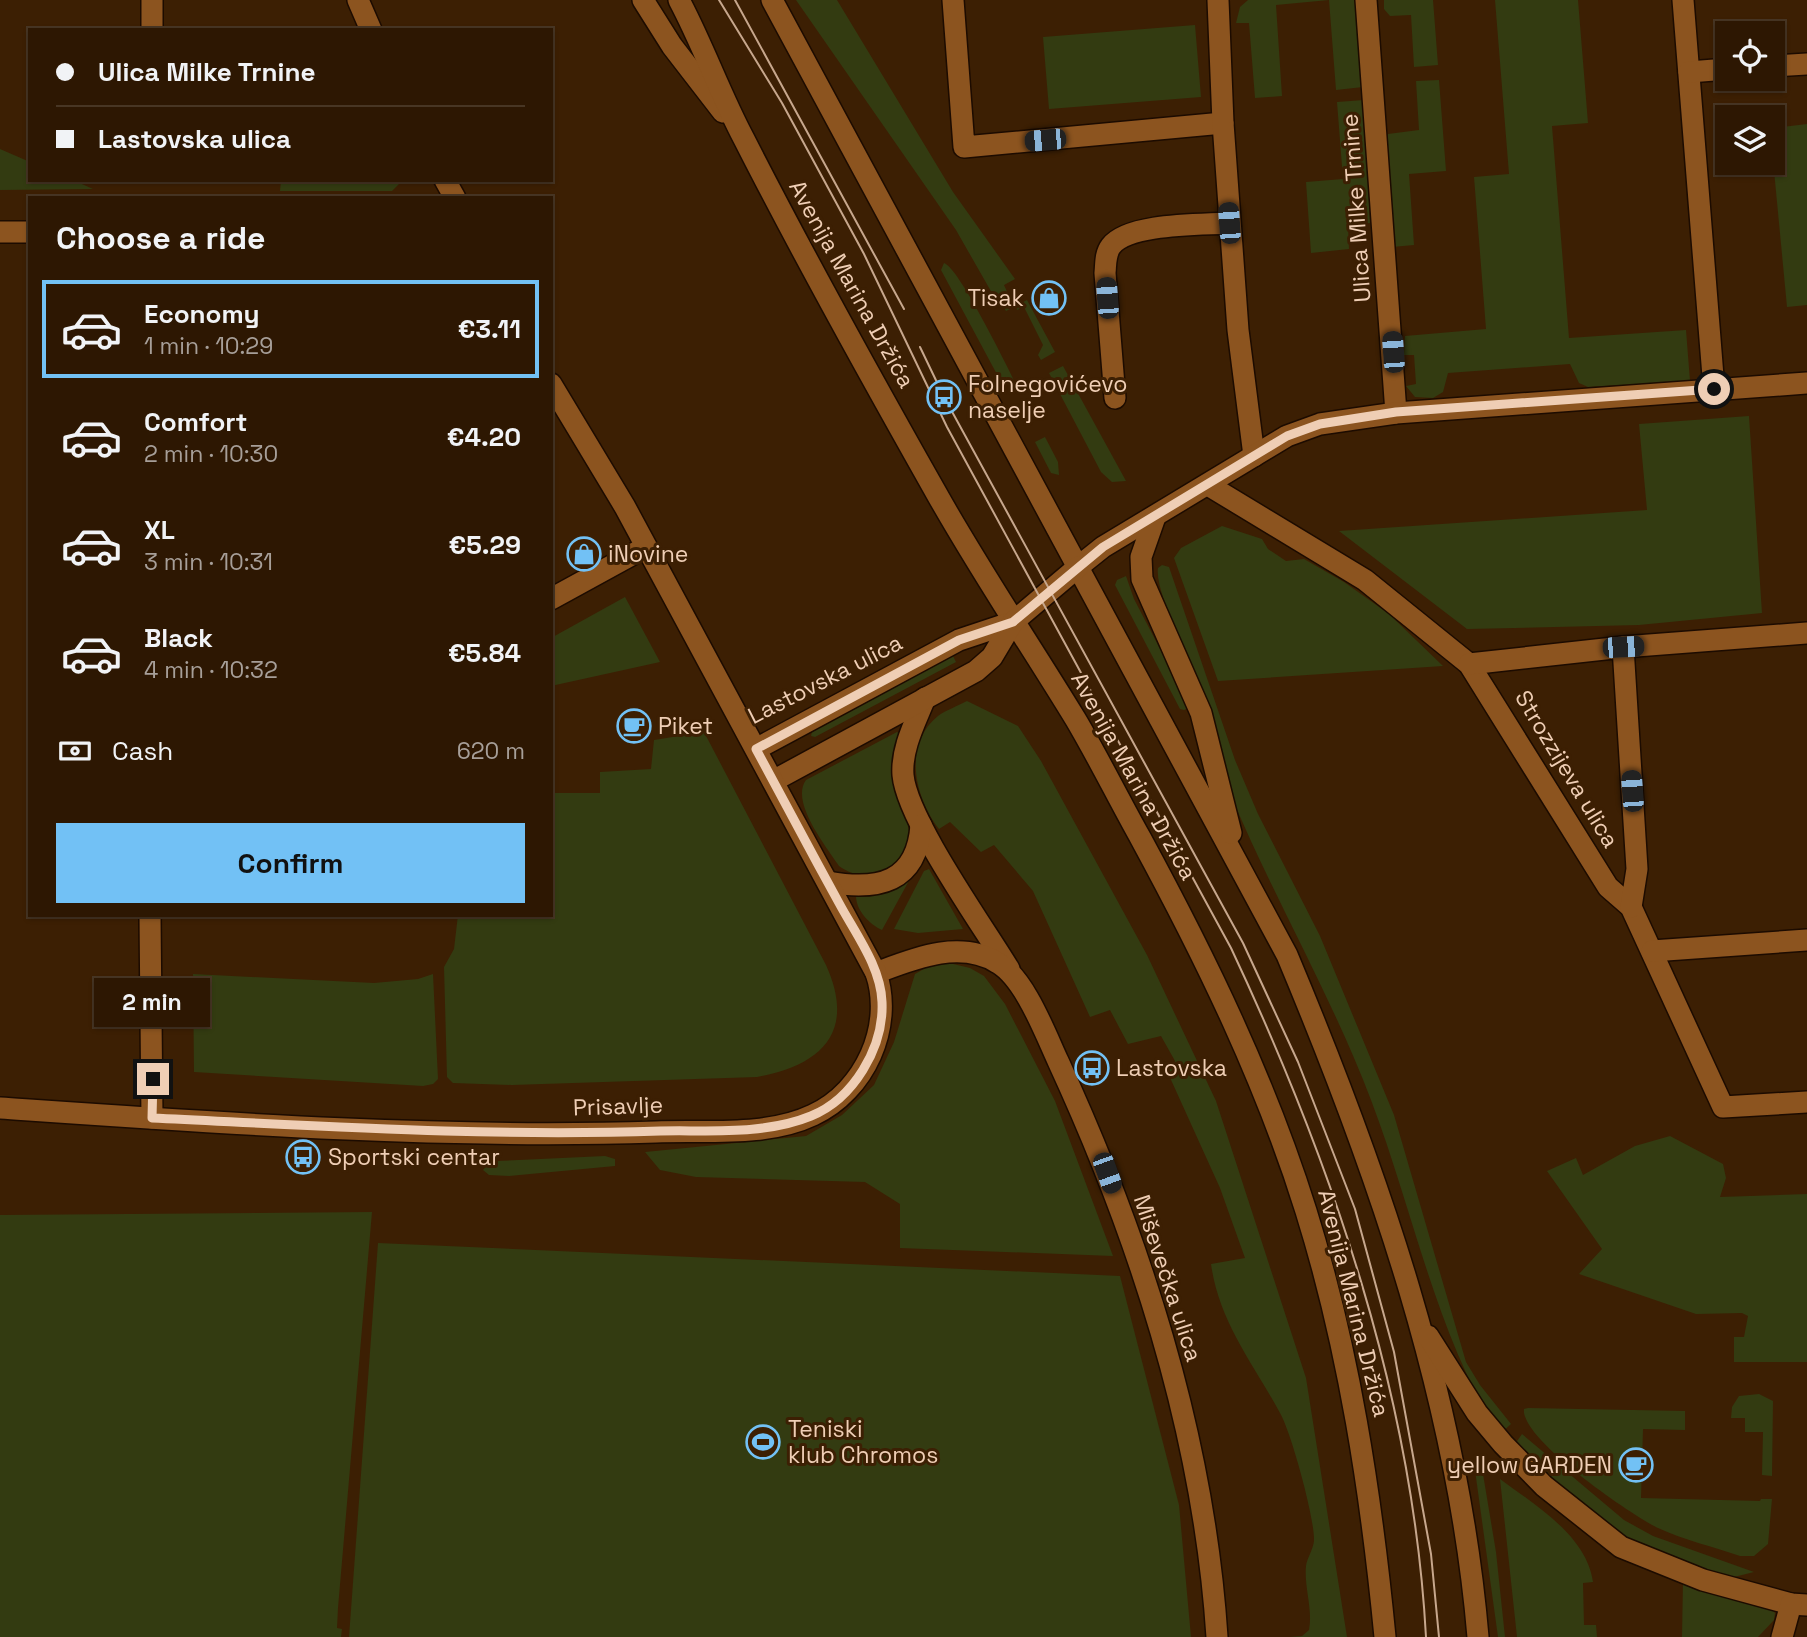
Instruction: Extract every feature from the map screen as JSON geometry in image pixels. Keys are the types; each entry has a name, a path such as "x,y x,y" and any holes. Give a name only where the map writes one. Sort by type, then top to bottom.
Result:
{"street":[{"path":"152,0 152,28"},
{"path":"358,0 370,28"},
{"path":"643,0 672,46 742,136"},
{"name":"Avenija Marina Držića","path":"678,0 706,51 742,136 935,491 1013,622 1077,722 1218,986 1285,1146 1308,1216 1344,1356 1370,1500 1385,1637"},
{"path":"772,0 1236,856 1287,955 1354,1119 1416,1318 1459,1492 1478,1637"},
{"path":"953,0 964,147 1223,123"},
{"path":"1218,0 1229,223 1242,378 1254,456"},
{"name":"Ulica Milke Trnine","path":"1366,0 1396,412"},
{"path":"1683,0 1714,389"},
{"path":"1785,65 1807,64"},
{"path":"1689,72 1715,70"},
{"path":"1115,398 1105,273 1106,256 1111,246 1135,231 1229,223"},
{"path":"0,232 28,232"},
{"path":"1078,567 1103,547 1287,436 1320,424 1396,412 1807,383"},
{"name":"Lastovska ulica","path":"553,387 646,547 756,749 959,640 1013,622"},
{"name":"Strozzijeva ulica","path":"1208,485 1365,580 1469,664 1608,887 1631,907 1723,1107 1807,1102"},
{"path":"1155,517 1141,557 1142,579 1202,713 1218,770 1236,856"},
{"path":"553,597 646,547"},
{"name":"Lastovska ulica","path":"773,781 976,671 992,657 1013,622 1078,567"},
{"path":"1469,664 1623,647 1807,634"},
{"path":"1623,647 1637,869 1631,907"},
{"path":"925,698 903,762 906,788 921,825 1013,976"},
{"name":"Prisavlje","path":"0,1108 474,1134 776,1127 814,1115 834,1102 865,1067 880,1027 882,1004 876,973 756,749"},
{"path":"828,882 867,886 896,878 916,856 921,825"},
{"path":"150,917 152,1118"},
{"path":"1653,951 1807,940"},
{"name":"Miševečka ulica","path":"876,973 921,957 955,952 992,959 1013,976 1046,1035 1097,1146 1150,1298 1178,1398 1196,1480 1217,1637"},
{"path":"1416,1318 1477,1413 1495,1436 1544,1486 1621,1547 1703,1580 1799,1604 1782,1637"}],"green space":[{"path":"796,0 837,0 953,192 1015,279 1004,285 1014,307 1006,311 995,292 992,293 956,230"},
{"path":"1248,0 1329,0 1276,5 1282,96 1255,98 1249,23 1236,23 1240,7"},
{"path":"1329,0 1355,0 1363,87 1336,90"},
{"path":"1384,0 1433,0 1438,65 1414,67 1411,15 1390,16 1384,9"},
{"path":"1495,0 1578,0 1588,123 1552,126 1569,338 1686,330 1690,381 1588,387 1579,383 1570,364 1448,373 1443,392 1433,398 1415,397 1406,386 1416,384 1414,355 1404,355 1405,336 1486,329 1474,177 1509,174"},
{"path":"1195,25 1201,97 1049,109 1043,37"},
{"path":"1439,80 1446,171 1409,174 1414,245 1392,247 1383,142 1388,134 1419,130 1416,81"},
{"path":"1364,100 1370,223 1348,226 1349,249 1311,253 1306,182 1343,179 1337,102"},
{"path":"1807,124 1807,305 1787,307 1774,175 1785,175 1785,127"},
{"path":"0,149 28,161 28,182 77,182 93,189 0,190"},
{"path":"281,182 399,184 392,191 280,191"},
{"path":"944,263 960,281 1015,382 1000,380 941,270"},
{"path":"1027,300 1055,352 1041,360 1038,355 1043,345 1024,307 1017,310 1015,306"},
{"path":"1063,366 1126,481 1112,482 1101,472 1049,373"},
{"path":"1749,416 1762,613 1639,625 1467,629 1339,531 1647,510 1639,424"},
{"path":"1045,437 1058,462 1059,475 1051,473 1035,442"},
{"path":"1222,526 1262,539 1268,549 1286,561 1304,559 1344,582 1389,614 1443,666 1218,681 1174,558 1181,548"},
{"path":"1162,565 1169,567 1235,760 1258,814 1320,936 1394,1115 1466,1362 1480,1385 1511,1424 1499,1435 1458,1355 1356,1062 1232,798 1205,701 1162,595 1158,568"},
{"path":"1126,576 1134,599 1182,691 1188,708 1184,710 1180,709 1115,585 1117,580"},
{"path":"625,597 660,662 553,686 553,637"},
{"path":"953,656 956,662 815,737 811,736 812,732"},
{"path":"967,701 1018,726 1041,761 1147,955 1216,1101 1306,1378 1347,1637 1290,1637 1302,1636 1309,1630 1306,1574 1314,1541 1311,1514 1285,1423 1238,1342 1221,1305 1211,1264 1245,1258 1220,1188 1167,1071 1175,1061 1161,1036 1128,1044 1110,1010 1090,1017 1033,891 994,845 981,852 950,822 939,829 924,802 916,772 916,756 920,742 927,728 938,716"},
{"path":"704,732 826,965 834,988 837,1009 835,1026 828,1041 816,1054 800,1064 757,1077 512,1085 453,1083 447,1077 444,967 454,949 458,917 553,917 553,793 600,793 600,772 651,769 654,740"},
{"path":"897,732 900,734 893,770 909,829 906,855 897,865 880,873 864,875 849,872 839,866 812,824 806,812 802,789 806,780"},
{"path":"929,869 963,929 918,933 894,929 924,871"},
{"path":"911,877 882,930 872,924 858,906 856,896 879,895"},
{"path":"949,963 970,968 984,976 1005,1004 1055,1101 1113,1256 900,1248 900,1204 865,1182 696,1177 660,1170 645,1152 806,1136 842,1115 874,1085 894,1042 915,974 929,966"},
{"path":"193,974 374,983 418,979 433,974 438,1079 433,1084 423,1086 194,1072"},
{"path":"1670,1136 1723,1164 1726,1178 1720,1197 1807,1194 1807,1362 1734,1362 1734,1337 1744,1337 1748,1316 1742,1313 1696,1314 1579,1274 1602,1249 1547,1171 1576,1158 1583,1175 1635,1146"},
{"path":"605,1156 615,1159 615,1166 509,1176 489,1175 483,1170 488,1164 497,1161"},
{"path":"372,1212 338,1608 337,1628 342,1629 341,1637 0,1637 0,1215"},
{"name":"Teniski klub Chromos","path":"378,1243 1120,1276 1179,1505 1191,1637 349,1637"},
{"path":"1759,1394 1773,1401 1772,1476 1762,1475 1763,1432 1745,1432 1745,1418 1731,1418 1732,1407 1739,1396"},
{"path":"1524,1409 1685,1411 1685,1430 1643,1429 1641,1498 1772,1499 1768,1544 1754,1556 1740,1556 1658,1528 1603,1493 1558,1456 1539,1438 1528,1422"},
{"path":"1522,1434 1624,1520 1653,1536 1754,1572 1730,1578 1627,1543 1513,1447"},
{"path":"1480,1456 1496,1552 1505,1637 1498,1637 1474,1463"},
{"path":"1500,1479 1557,1523 1581,1550 1589,1565 1593,1582 1583,1583 1584,1625 1596,1625 1597,1637 1517,1637"},
{"path":"1683,1581 1770,1607 1775,1613 1774,1620 1758,1637 1682,1637"}],"tram line":[{"path":"719,0 782,103 864,254 947,427 1231,948 1268,1029 1334,1197 1362,1283 1385,1370 1404,1458 1418,1547 1426,1637"},
{"path":"735,0 904,309"},
{"path":"920,347 944,397 1243,943 1298,1062 1355,1209 1394,1352 1431,1554 1439,1637"}],"place":[{"name":"Tisak","path":"1049,298"},
{"name":"Folnegovićevo naselje","path":"944,397"},
{"name":"iNovine","path":"584,554"},
{"name":"Piket","path":"634,726"},
{"name":"Lastovska","path":"1092,1068"},
{"name":"Sportski centar","path":"303,1157"},
{"name":"Teniski klub Chromos","path":"763,1442"},
{"name":"yellow GARDEN","path":"1636,1465"}],"route":[{"path":"153,1079 152,1118 317,1127 474,1134 581,1134 776,1127 814,1115 834,1102 851,1086 865,1067 880,1027 880,985 861,944 756,749 959,640 1013,622 1103,547 1287,436 1320,424 1396,412 1714,389"}]}
